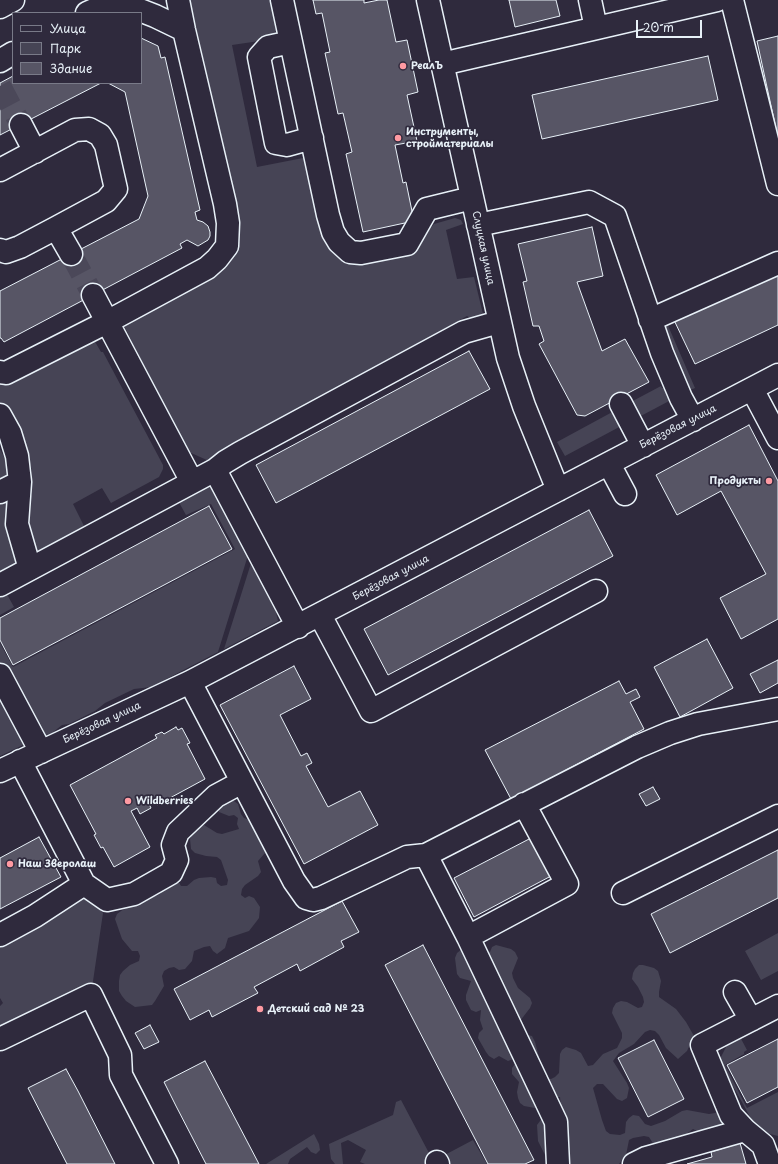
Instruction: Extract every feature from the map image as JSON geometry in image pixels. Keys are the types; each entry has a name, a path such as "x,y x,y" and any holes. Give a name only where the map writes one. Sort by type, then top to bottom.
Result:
{"street":[{"path":"0,7 12,0"},
{"path":"0,372 6,373 107,322 207,268 217,259 227,246 228,223 225,204 178,0"},
{"path":"282,0 328,215 333,232 339,242 350,252 361,253 407,244 427,209 472,198"},
{"name":"Слуцкая улица","path":"428,0 508,358 524,406 558,490"},
{"path":"590,0 596,28"},
{"path":"442,64 596,28 653,7 717,0"},
{"path":"732,0 775,162 778,184"},
{"path":"89,12 110,3 122,3 155,16 184,30"},
{"path":"291,42 268,47 259,57 276,143 287,145 312,138"},
{"path":"0,60 12,54"},
{"path":"21,124 36,152"},
{"path":"0,170 76,130 89,129 100,135 106,145 116,189 106,201 20,247 6,252 0,250"},
{"path":"478,226 589,202 614,216 662,353 692,420"},
{"path":"56,228 71,254"},
{"path":"650,320 778,263"},
{"path":"93,296 192,482"},
{"path":"0,585 215,470 240,453 464,332 499,322"},
{"name":"Берёзовая улица","path":"0,771 190,682 298,627 778,375"},
{"path":"752,389 778,438"},
{"path":"621,404 643,446"},
{"path":"0,415 10,433 17,456 20,482 17,524 30,569"},
{"path":"609,464 625,494"},
{"path":"215,470 298,627"},
{"path":"0,492 20,482"},
{"path":"320,615 371,712 596,591"},
{"path":"0,675 41,752"},
{"path":"190,682 294,881 306,898 313,900 321,898 407,857 426,855 524,804 638,747 670,733 698,724 778,709"},
{"path":"20,761 84,884 107,900 134,894 171,873 177,860 173,845 178,832 216,796 242,782"},
{"path":"468,937 567,884 524,804"},
{"path":"623,893 778,816"},
{"path":"426,855 468,937 556,1122 558,1164"},
{"path":"0,934 35,916 84,884"},
{"path":"735,992 751,1020"},
{"path":"0,1039 91,995 120,1055 122,1075 167,1164"},
{"path":"770,1164 763,1145 745,1130 731,1115 702,1045 778,1006"},
{"path":"634,1164 646,1158 745,1130"}],"green space":[{"path":"190,0 271,0 277,29 272,36 266,40 232,45 257,167 303,158 309,159 327,237 412,250 418,247 419,242 434,224 455,218 461,220 463,224 446,230 457,279 474,277 483,314 482,316 472,319 467,316 390,359 356,383 209,461 189,452 124,326 205,281 237,249 239,226 237,206"},
{"path":"666,321 695,388 688,391 662,327"},
{"path":"93,340 101,352 103,352 163,465 163,469 159,477 111,503 102,488 73,504 84,526 40,551 34,549 23,518 32,494 32,471 27,455 8,411 0,402 0,383 19,380"},
{"path":"661,386 662,388 665,386 671,400 637,418 629,403"},
{"path":"616,410 623,425 565,456 557,442"},
{"path":"0,449 6,461 7,469 6,477 0,480"},
{"path":"209,479 249,552 218,652 151,687 134,689 105,703 95,711 69,724 62,725 52,733 44,736 0,666 0,643 13,667 235,549 211,504 186,515 176,497"},
{"path":"12,494 20,563 0,576 0,501"},
{"path":"252,560 272,596 278,621 224,649"},
{"path":"4,589 14,607 0,615 0,592"},
{"path":"0,691 23,734 26,747 23,745 0,756"},
{"path":"230,798 238,804 244,818 259,823 265,853 258,861 261,872 258,876 245,885 242,889 241,895 245,898 249,896 254,898 260,907 259,918 249,931 228,938 225,948 217,954 210,946 204,947 194,951 192,961 185,969 179,970 174,967 164,971 162,976 164,986 152,1005 135,1007 126,1001 122,996 119,991 119,981 120,975 123,971 130,965 139,961 140,956 138,951 132,951 122,939 115,919 117,914 130,906 139,904 151,896 160,894 162,889 174,878 181,886 187,886 199,878 211,877 216,878 217,883 221,886 227,885 228,880 221,860 217,857 195,853 191,849 190,839 195,829 204,825 217,833 222,834 239,829 237,824 238,818 234,815 229,816 219,812 218,807"},
{"path":"84,896 88,897 103,913 92,988 0,1033 0,1006 3,1003 0,998 0,941"},
{"path":"778,933 778,971 761,980 745,951"},
{"path":"496,945 511,949 515,952 518,958 512,973 513,978 518,988 530,998 532,1003 520,1021 523,1031 527,1035 532,1036 535,1042 540,1068 545,1078 551,1079 559,1073 560,1054 566,1047 581,1053 588,1066 593,1065 603,1054 617,1048 622,1038 622,1033 612,1013 613,1008 616,1003 621,1001 627,1002 638,1008 642,1007 644,1002 643,997 632,979 633,973 639,965 654,968 658,971 661,981 659,997 676,1009 694,1036 687,1051 678,1059 666,1048 659,1035 655,1031 650,1030 645,1032 634,1044 619,1053 613,1061 629,1088 627,1098 622,1101 617,1099 603,1084 597,1084 593,1088 606,1131 610,1134 620,1135 625,1133 626,1122 633,1115 639,1116 645,1124 651,1126 687,1110 709,1114 721,1112 725,1116 722,1127 703,1134 693,1129 678,1143 654,1145 649,1137 644,1136 633,1138 629,1140 626,1155 619,1164 566,1164 549,1159 545,1155 538,1141 537,1125 543,1117 561,1108 560,1097 554,1097 535,1108 524,1106 520,1103 517,1092 519,1082 512,1074 512,1068 515,1064 513,1059 508,1061 499,1056 494,1059 486,1052 478,1038 479,1033 483,1029 480,1020 481,1010 476,1012 471,1010 466,1000 466,995 471,981 460,978 457,974 455,958 457,953 462,949 490,952 492,947"},
{"path":"739,1035 747,1050 744,1054 725,1065 747,1108 778,1092 778,1136 758,1131 719,1061 729,1041"},
{"path":"401,1100 429,1153 432,1154 435,1164 365,1164 360,1162 366,1150 348,1140 341,1143 343,1164 335,1164 331,1159 329,1144 393,1115 396,1102"},
{"path":"314,1134 320,1150 316,1154 311,1152 307,1147 290,1159 288,1164 266,1164"},
{"path":"473,1140 487,1164 442,1164 439,1158"}],"building":[{"path":"313,0 364,0 364,3 387,0 396,42 407,40 418,92 407,95 417,141 395,145 403,183 406,182 414,221 363,232 346,154 352,152 343,113 338,114 325,53 330,52 322,13 316,14"},
{"path":"509,0 556,0 560,16 515,27"},
{"path":"778,36 778,138 757,41"},
{"path":"142,38 158,46 161,58 165,57 200,210 195,212 197,220 208,226 210,236 208,240 198,246 187,240 180,244 182,248 4,342 0,338 0,291 139,219 148,196 125,92 110,84 142,84"},
{"path":"708,56 718,100 542,139 532,95"},
{"path":"12,77 12,84 99,84 0,135 0,83"},
{"path":"592,227 603,276 577,282 602,351 625,339 649,382 585,416 577,415 539,344 544,341 539,326 533,326 523,282 527,281 518,244"},
{"path":"778,271 778,325 695,364 673,318"},
{"path":"469,351 490,389 276,503 256,465"},
{"path":"749,425 778,481 778,619 741,639 720,598 766,574 721,491 677,515 656,475"},
{"path":"209,506 232,549 13,665 0,640 0,618"},
{"path":"589,510 613,556 388,675 364,629"},
{"path":"707,639 733,688 680,717 654,667"},
{"path":"778,660 778,683 760,693 750,674"},
{"path":"294,666 311,699 280,715 301,756 307,753 312,763 306,766 328,807 360,791 378,825 304,864 220,705"},
{"path":"619,681 626,694 636,689 640,697 630,702 644,729 511,799 485,750"},
{"path":"176,727 178,730 182,728 190,743 187,744 205,779 157,805 154,799 148,802 151,808 140,814 137,808 131,811 150,847 114,867 103,847 101,848 94,835 96,834 70,785 157,738 155,735 162,732 164,734"},
{"path":"653,787 660,799 646,806 639,794"},
{"path":"39,837 61,877 0,909 0,858"},
{"path":"531,838 551,876 474,917 454,878"},
{"path":"778,850 778,898 670,953 651,914"},
{"path":"342,901 359,932 341,941 344,947 300,971 297,964 254,987 258,993 212,1017 209,1010 190,1020 174,989"},
{"path":"423,945 534,1160 525,1164 488,1164 385,965"},
{"path":"150,1025 159,1042 144,1049 135,1033"},
{"path":"778,1039 778,1087 747,1103 727,1065"},
{"path":"654,1040 684,1099 648,1117 618,1058"},
{"path":"205,1061 259,1164 206,1164 164,1082"},
{"path":"66,1069 115,1164 67,1164 28,1088"},
{"path":"740,1143 746,1164 687,1164 712,1157 711,1152"}],"tunnel":[{"path":"0,86 21,125"},
{"path":"71,254 93,295"}],"place":[{"name":"РеалЪ","path":"403,66"},
{"name":"Инструменты, стройматериалы","path":"398,138"},
{"name":"Продукты","path":"769,481"},
{"name":"Wildberries","path":"128,801"},
{"name":"Наш Зверолаш","path":"10,864"},
{"name":"Детский сад № 23","path":"260,1009"}]}
